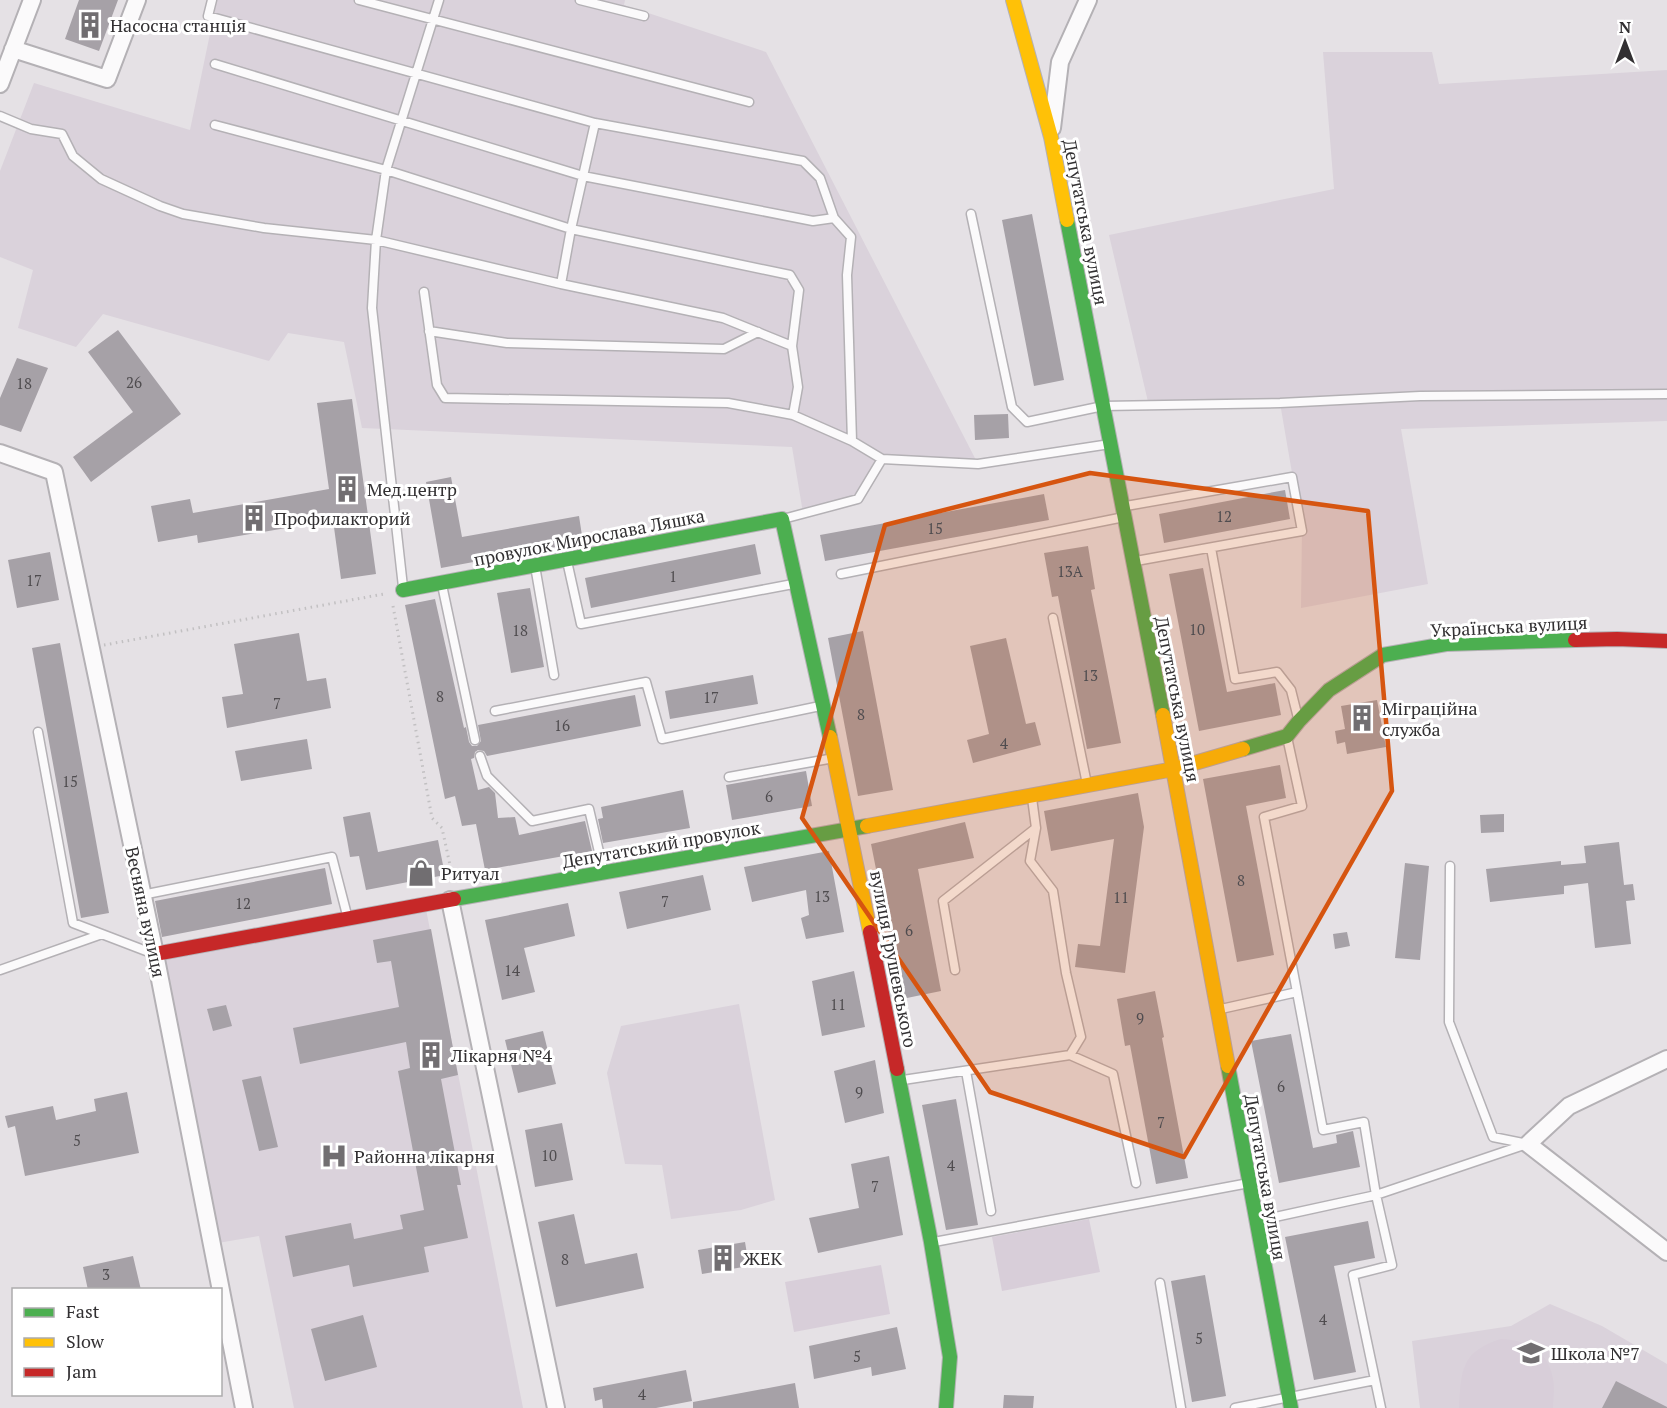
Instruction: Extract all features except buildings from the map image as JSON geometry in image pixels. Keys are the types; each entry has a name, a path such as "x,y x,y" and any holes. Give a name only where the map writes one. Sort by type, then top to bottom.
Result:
{"street":[{"path":"0,84 32,0"},
{"path":"13,49 107,79 137,0"},
{"name":"Депутатська вулиця","path":"1013,0 1051,137 1174,768 1290,1403"},
{"path":"1051,137 1060,62 1088,1"},
{"name":"Весняна вулиця","path":"0,453 54,472 155,954 220,1288"},
{"name":"провулок Мирослава Ляшка","path":"397,592 782,519"},
{"name":"вулиця Грушевського","path":"782,519 850,829 931,1242 950,1357 946,1408"},
{"name":"Українська вулиця","path":"1287,736 1329,690 1383,655 1446,644 1617,639 1667,641"},
{"path":"1174,768 1287,736"},
{"name":"Депутатський провулок","path":"155,954 850,829 1174,768"},
{"path":"454,899 556,1408"},
{"path":"1667,1059 1569,1106 1527,1144 1667,1252"},
{"name":"Весняна вулиця","path":"222,1296 244,1408"}],"lane":[{"path":"212,0 208,16 416,74 596,123 803,161 820,178 834,218 851,237 847,275 852,441"},
{"path":"359,0 749,102"},
{"path":"397,592 372,308 376,240 386,170 439,0"},
{"path":"580,0 644,16"},
{"path":"215,64 584,176 813,221 834,218"},
{"path":"0,116 31,129 62,134 73,156 101,179 183,214 264,228 376,240 561,284 723,318 792,346"},
{"path":"561,284 571,229 596,123"},
{"path":"216,124 386,170 571,229 790,275 799,290 792,346 798,387 793,415"},
{"path":"971,214 1012,407 1028,422 1103,406 1280,403 1420,396 1667,394"},
{"path":"424,292 437,385 445,398 728,403 793,415 852,441 882,459 978,464 1111,444"},
{"path":"429,331 507,343 724,348 758,332"},
{"path":"782,519 858,499 882,459"},
{"path":"842,574 1124,511 1292,477 1302,531 1134,562"},
{"path":"1211,548 1235,679 1277,672 1290,690 1299,721"},
{"path":"567,560 580,624 796,583"},
{"path":"535,566 554,675"},
{"path":"442,583 476,740"},
{"path":"1053,618 1087,785"},
{"path":"495,711 646,682 662,740 823,705"},
{"path":"38,732 73,923 155,954"},
{"path":"1287,736 1302,806 1264,817 1323,1130 1365,1122 1376,1195 1392,1265 1353,1275 1381,1408"},
{"path":"480,756 487,776 532,821 589,809 603,873"},
{"path":"729,777 834,758"},
{"path":"1031,795 1036,828 1030,861 1053,891 1066,973 1081,1037 1070,1055"},
{"path":"955,970 943,901 1036,828"},
{"path":"142,895 332,857 348,919"},
{"path":"1450,866 1449,1022 1493,1137 1527,1144"},
{"path":"0,970 102,934"},
{"path":"1218,1010 1297,992"},
{"path":"899,1081 1070,1055 1113,1074 1136,1183"},
{"path":"966,1071 991,1211"},
{"path":"1256,1222 1376,1195 1527,1144"},
{"path":"931,1242 1249,1183"},
{"path":"1160,1283 1181,1408"},
{"path":"1235,1408 1290,1403 1375,1380"}],"path":[{"path":"90,647 397,592 432,818 442,828 454,899"}],"highlighted area":[{"path":"1090,473 1368,511 1392,791 1184,1157 990,1092 802,818 885,525"}],"shaded area":[{"path":"217,0 625,0 624,5 766,52 978,464 882,459 858,499 803,513 792,447 362,428 344,342 288,333 269,361 103,314 76,347 18,328 33,270 0,257 0,171 34,83 190,130"},
{"path":"1323,52 1432,52 1439,84 1667,70 1667,421 1401,429 1428,584 1301,608 1302,531 1280,403 1149,406 1109,235 1334,189"},
{"name":"Районна лікарня","path":"425,904 523,1408 294,1408 259,1236 212,1244 155,954"},
{"name":"ЖЕК","path":"739,1004 775,1200 741,1210 671,1219 662,1165 625,1164 607,1073 621,1026"},
{"path":"1089,1219 1100,1272 1002,1291 992,1237"},
{"path":"881,1265 890,1314 794,1332 785,1282"},
{"name":"Школа №7","path":"1550,1304 1602,1326 1667,1364 1667,1408 1420,1408 1412,1341 1511,1326"},
{"path":"1501,1339 1528,1345 1547,1361 1553,1379 1553,1408 1459,1408 1461,1383 1466,1364 1478,1350"}],"traffic: fast":[{"path":"1067,220 1163,715"},
{"path":"403,590 782,519 830,737"},
{"path":"1243,749 1287,736 1329,690 1383,655 1446,644 1575,640"},
{"path":"454,899 867,826"},
{"path":"1228,1066 1291,1408"},
{"path":"897,1069 931,1242 950,1357 946,1408"}],"traffic: slow":[{"path":"1013,0 1051,137 1067,220"},
{"path":"1163,715 1228,1066"},
{"path":"830,737 870,932"},
{"path":"867,826 1174,769 1243,749"}],"traffic: jam":[{"path":"1575,640 1667,641"},
{"path":"155,954 454,899"},
{"path":"870,932 897,1069"}],"place":[{"name":"Насосна станція","path":"90,25"},
{"name":"Мед.центр","path":"347,489"},
{"name":"Профилакторий","path":"254,518"},
{"name":"Міграційна служба","path":"1362,718"},
{"name":"Ритуал","path":"421,873"},
{"name":"Лікарня №4","path":"431,1055"},
{"name":"Районна лікарня","path":"334,1156"},
{"name":"ЖЕК","path":"723,1258"},
{"name":"Школа №7","path":"1531,1353"}]}
